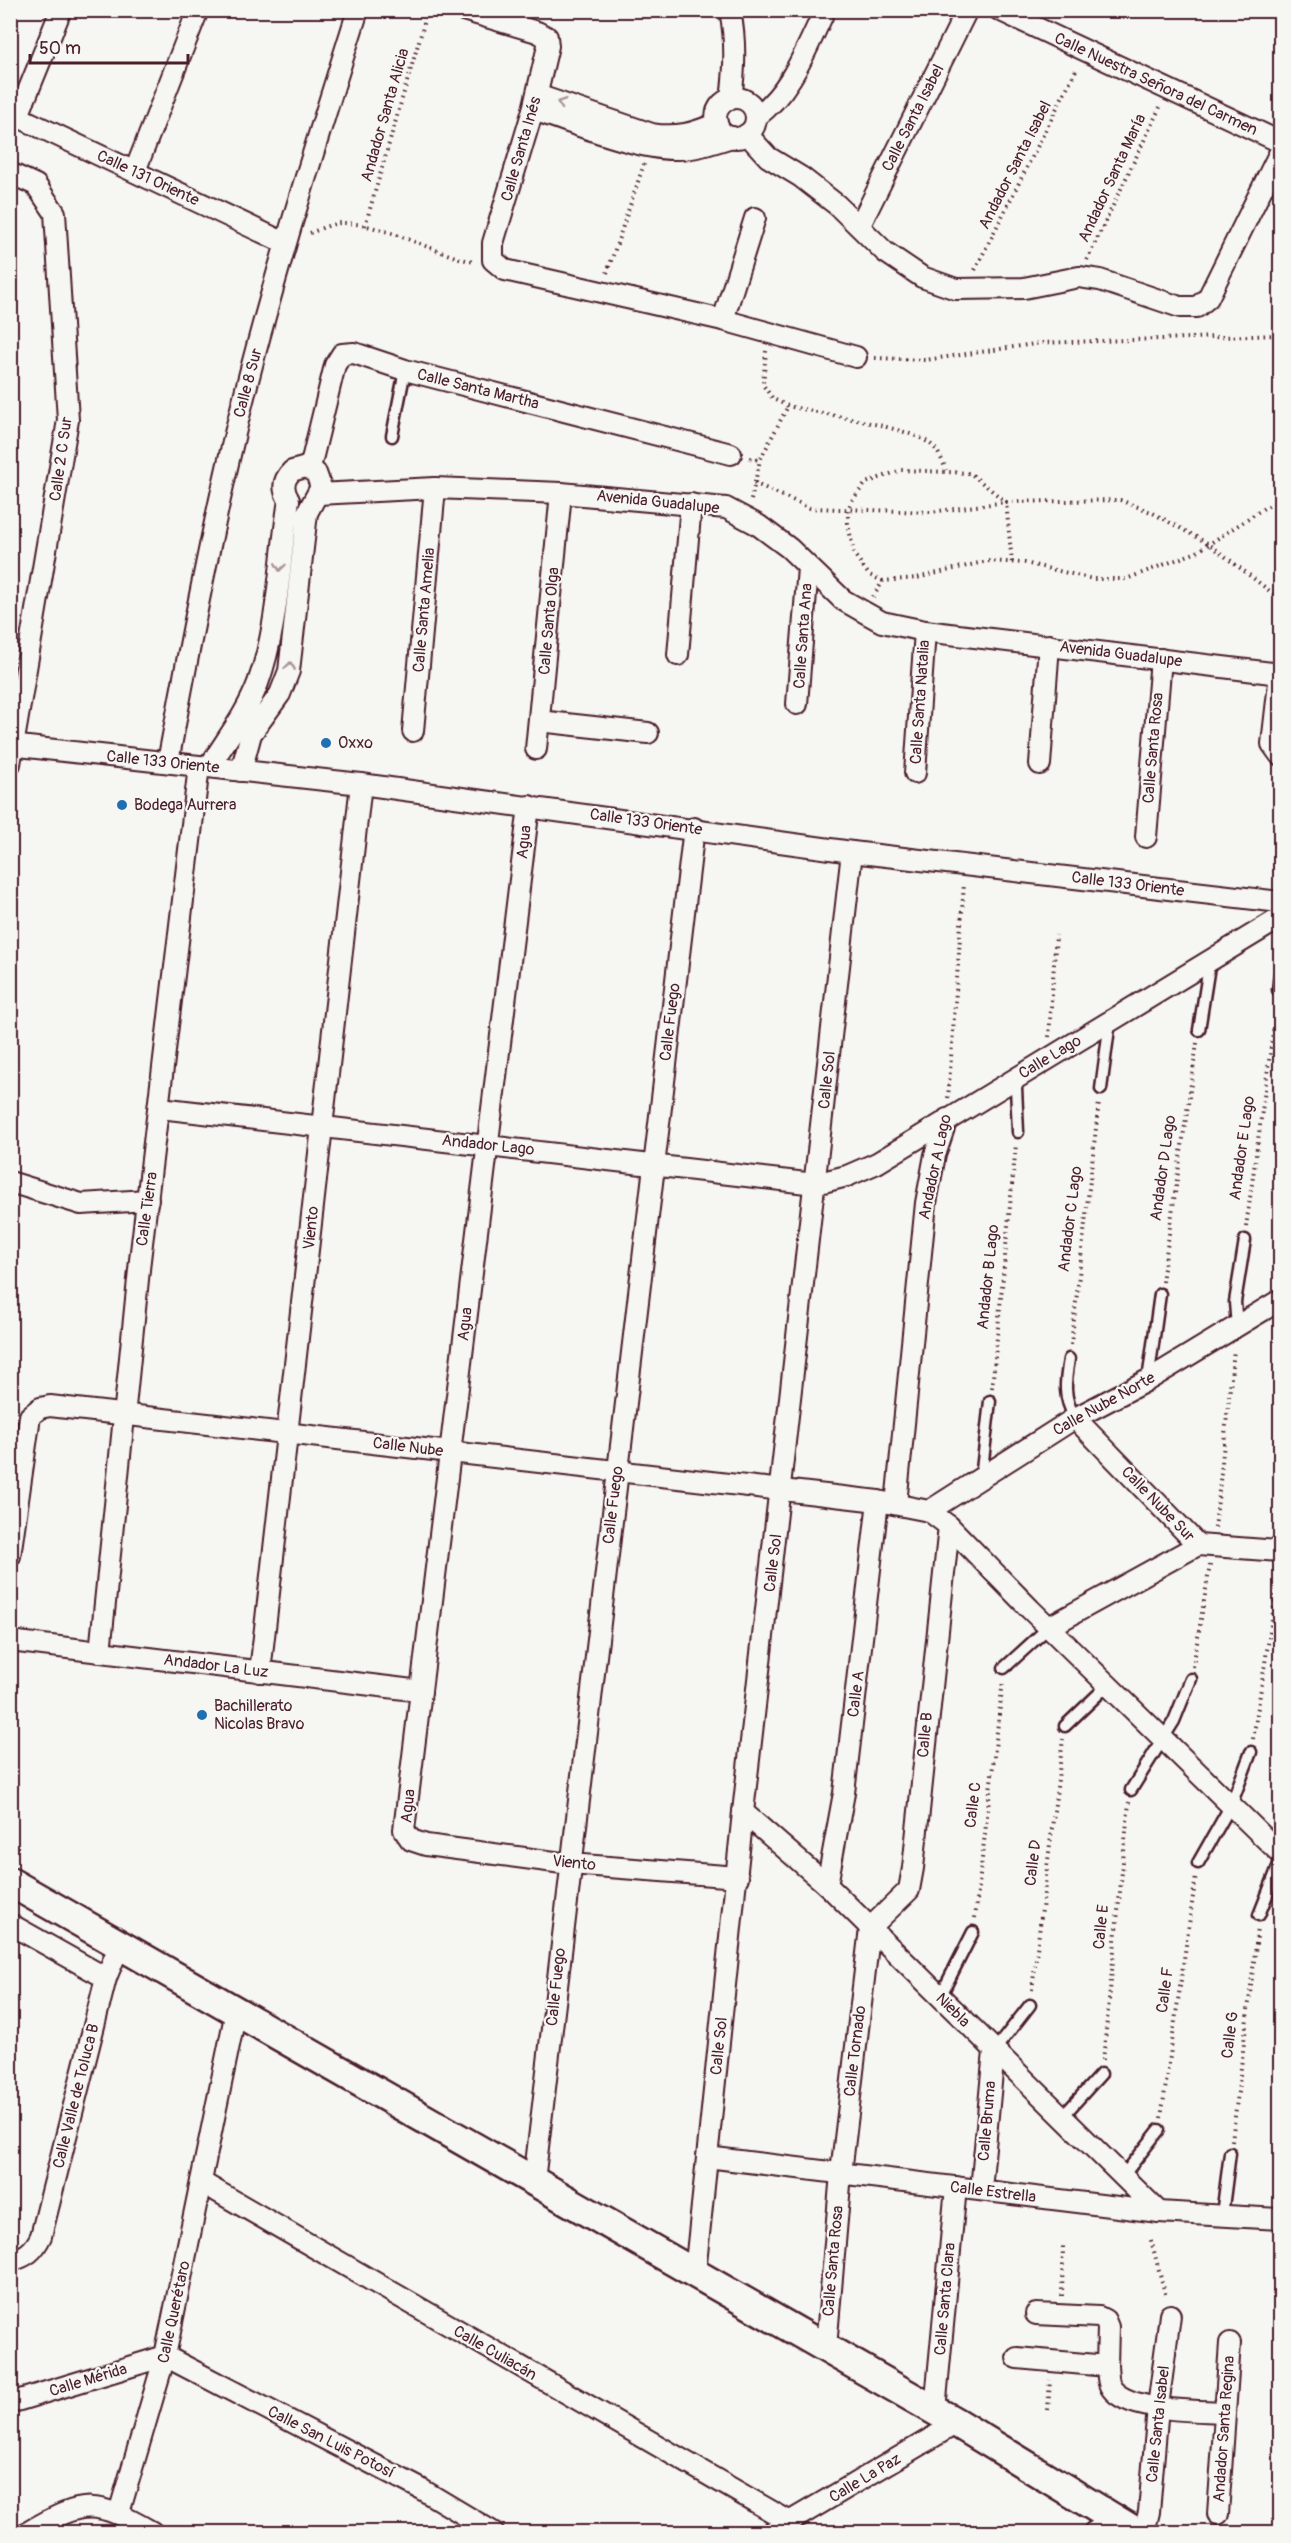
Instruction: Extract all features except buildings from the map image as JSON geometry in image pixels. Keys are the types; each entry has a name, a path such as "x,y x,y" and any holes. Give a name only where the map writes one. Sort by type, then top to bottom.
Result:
{"main road":[{"path":"10,1882 946,2417 1115,2528"}],"street":[{"path":"14,115 61,10"},
{"path":"135,171 198,10"},
{"name":"Calle 8 Sur","path":"168,762 207,556 233,440 285,243 358,10"},
{"name":"Calle Santa Inés","path":"463,10 547,37 548,46 535,103 493,243 493,260"},
{"path":"730,10 734,32 735,69 731,99"},
{"path":"535,103 650,146 692,148 739,136 752,130 756,117 773,105 790,81 825,10"},
{"name":"Calle Santa Isabel","path":"860,225 967,10"},
{"name":"Calle Nuestra Señora del Carmen","path":"999,10 1281,142"},
{"path":"756,117 748,102 731,99 721,105 717,123 723,132 739,136 801,177 860,225 885,252 922,277 956,289 1024,288 1079,277 1110,283 1180,307 1197,307 1208,298 1281,152"},
{"path":"535,103 670,137 688,135 717,123"},
{"name":"Calle 131 Oriente","path":"14,115 285,243"},
{"name":"Calle 2 C Sur","path":"10,173 36,185 55,213 68,420 12,751"},
{"path":"723,320 755,218"},
{"path":"493,260 505,270 723,320 768,335 856,357"},
{"name":"Calle Santa Martha","path":"303,468 335,365 342,354 354,353 405,370 731,454"},
{"path":"204,766 242,715 258,684 266,657 289,500 285,494 285,482 288,475 303,468 320,480 318,494 307,513 289,671 280,694 252,734 241,771"},
{"name":"Avenida Guadalupe","path":"318,494 435,488 561,493 726,508 746,518 789,548 843,600 882,622 925,631 1280,674"},
{"name":"Calle Santa Amelia","path":"413,731 435,488"},
{"name":"Calle Santa Olga","path":"536,749 561,493"},
{"path":"678,655 691,504"},
{"name":"Calle Santa Ana","path":"797,704 808,568"},
{"name":"Calle Santa Natalia","path":"915,773 925,631"},
{"path":"1040,764 1049,645"},
{"name":"Calle Santa Rosa","path":"1146,837 1161,659"},
{"path":"1280,674 1272,744 1281,755"},
{"path":"258,684 280,694"},
{"path":"539,721 648,733"},
{"name":"Calle 133 Oriente","path":"12,751 168,762 361,784 694,828 852,852 1281,902"},
{"name":"Calle Tierra","path":"100,1652 123,1414 148,1200 204,766"},
{"name":"Viento","path":"260,1672 361,784"},
{"name":"Agua","path":"411,1840 404,1830 529,806"},
{"name":"Calle Fuego","path":"534,2181 694,828"},
{"name":"Calle Sol","path":"695,2273 743,1812 852,852"},
{"name":"Calle Lago","path":"815,1184 847,1176 877,1163 1281,918"},
{"name":"Andador Lago","path":"160,1108 815,1184"},
{"name":"Andador A Lago","path":"887,1503 926,1203 935,1155 947,1119"},
{"path":"10,1182 81,1204 148,1200"},
{"name":"Calle Nube Norte","path":"928,1511 1075,1418 1148,1380 1281,1300"},
{"name":"Calle Nube","path":"10,1556 30,1416 40,1408 50,1406 781,1490 887,1503 928,1511"},
{"name":"Calle Nube Sur","path":"1049,1627 1206,1546 1075,1418"},
{"name":"Calle A","path":"826,1885 844,1793 887,1503"},
{"path":"928,1511 949,1526 1281,1853"},
{"name":"Calle B","path":"870,1928 909,1890 949,1526"},
{"path":"1206,1546 1281,1551"},
{"name":"Andador La Luz","path":"10,1641 421,1691"},
{"name":"Niebla","path":"743,1812 826,1885 1160,2212"},
{"name":"Viento","path":"411,1840 426,1845 570,1864 738,1877"},
{"path":"10,1924 106,1978"},
{"name":"Calle Tornado","path":"841,2173 870,1928"},
{"name":"Calle Valle de Toluca B","path":"10,2261 22,2258 34,2249 41,2236 106,1978 120,1944"},
{"name":"Calle Querétaro","path":"119,2514 165,2356 236,2011"},
{"name":"Calle Bruma","path":"981,2190 994,2051"},
{"name":"Calle Estrella","path":"707,2157 1160,2212 1281,2219"},
{"name":"Calle Santa Rosa","path":"826,2348 841,2173"},
{"name":"Calle Culiacán","path":"201,2182 790,2522"},
{"name":"Calle Santa Clara","path":"946,2417 956,2187"},
{"path":"1036,2314 1061,2314 1106,2320 1109,2386 1118,2396 1158,2407 1224,2412"},
{"name":"Calle Santa Isabel","path":"1144,2532 1149,2512 1158,2407 1170,2315"},
{"name":"Andador Santa Regina","path":"1218,2514 1230,2343"},
{"name":"Calle Mérida","path":"10,2403 165,2356"},
{"name":"Calle San Luis Potosí","path":"165,2356 421,2489 494,2532"},
{"path":"1017,2358 1107,2366"},
{"name":"Calle La Paz","path":"772,2532 946,2417"},
{"path":"28,2532 74,2508 97,2506 119,2514 152,2532"}],"lane":[{"path":"392,436 405,370"},
{"path":"1199,1030 1210,960"},
{"path":"1278,990 1281,974"},
{"path":"1101,1089 1110,1021"},
{"path":"1013,1079 1016,1087 1018,1132"},
{"path":"1237,1327 1235,1302 1245,1240"},
{"path":"1148,1380 1160,1294"},
{"path":"1069,1359 1064,1389 1066,1402 1075,1418"},
{"path":"981,1478 990,1401"},
{"path":"1004,1668 1049,1627"},
{"path":"1131,1790 1174,1721 1191,1679"},
{"path":"1065,1726 1109,1684"},
{"path":"1198,1863 1231,1805 1251,1752"},
{"path":"1259,1915 1281,1862"},
{"path":"940,1998 973,1932"},
{"path":"994,2051 1030,2005"},
{"path":"1063,2116 1101,2074"},
{"path":"1123,2176 1160,2130"},
{"path":"1222,2216 1230,2153"}],"path":[{"name":"Andador Santa Alicia","path":"365,226 428,10"},
{"name":"Andador Santa Isabel","path":"966,289 1085,51"},
{"name":"Andador Santa María","path":"1079,277 1168,89"},
{"path":"601,291 650,146"},
{"path":"285,243 332,224 344,223 365,226 473,262 493,260"},
{"path":"768,335 763,386 773,399 788,406 909,434 928,443 940,456 946,470"},
{"path":"856,357 926,360 1041,343 1281,335"},
{"path":"746,518 760,460 788,406"},
{"path":"731,454 760,460"},
{"path":"1012,563 1006,502 970,473 946,470 901,470 866,483 848,509 854,554 869,575 883,581 917,578 987,561 1012,563 1093,579 1126,579 1209,544 1264,508 1281,501"},
{"path":"754,483 810,508 931,512 1006,502 1120,500 1151,512 1209,544 1281,599"},
{"path":"864,612 883,581"},
{"name":"Andador A Lago","path":"947,1119 966,865"},
{"path":"1047,1059 1056,935"},
{"name":"Andador E Lago","path":"1245,1240 1278,990"},
{"name":"Andador D Lago","path":"1160,1294 1199,1030"},
{"name":"Andador C Lago","path":"1069,1359 1101,1089"},
{"name":"Andador B Lago","path":"990,1401 1018,1132"},
{"path":"1191,1679 1206,1546 1237,1327"},
{"path":"1251,1752 1281,1565"},
{"name":"Calle C","path":"973,1932 1004,1668"},
{"name":"Calle D","path":"1030,2005 1065,1726"},
{"name":"Calle E","path":"1101,2074 1131,1790"},
{"name":"Calle F","path":"1160,2130 1198,1863"},
{"name":"Calle G","path":"1230,2153 1259,1915"},
{"path":"1152,2240 1170,2315"},
{"path":"1061,2314 1063,2246"},
{"path":"1048,2410 1051,2362"}],"place":[{"name":"Oxxo","path":"326,743"},
{"name":"Bodega Aurrera","path":"122,805"},
{"name":"Bachillerato Nicolas Bravo","path":"202,1715"}]}
